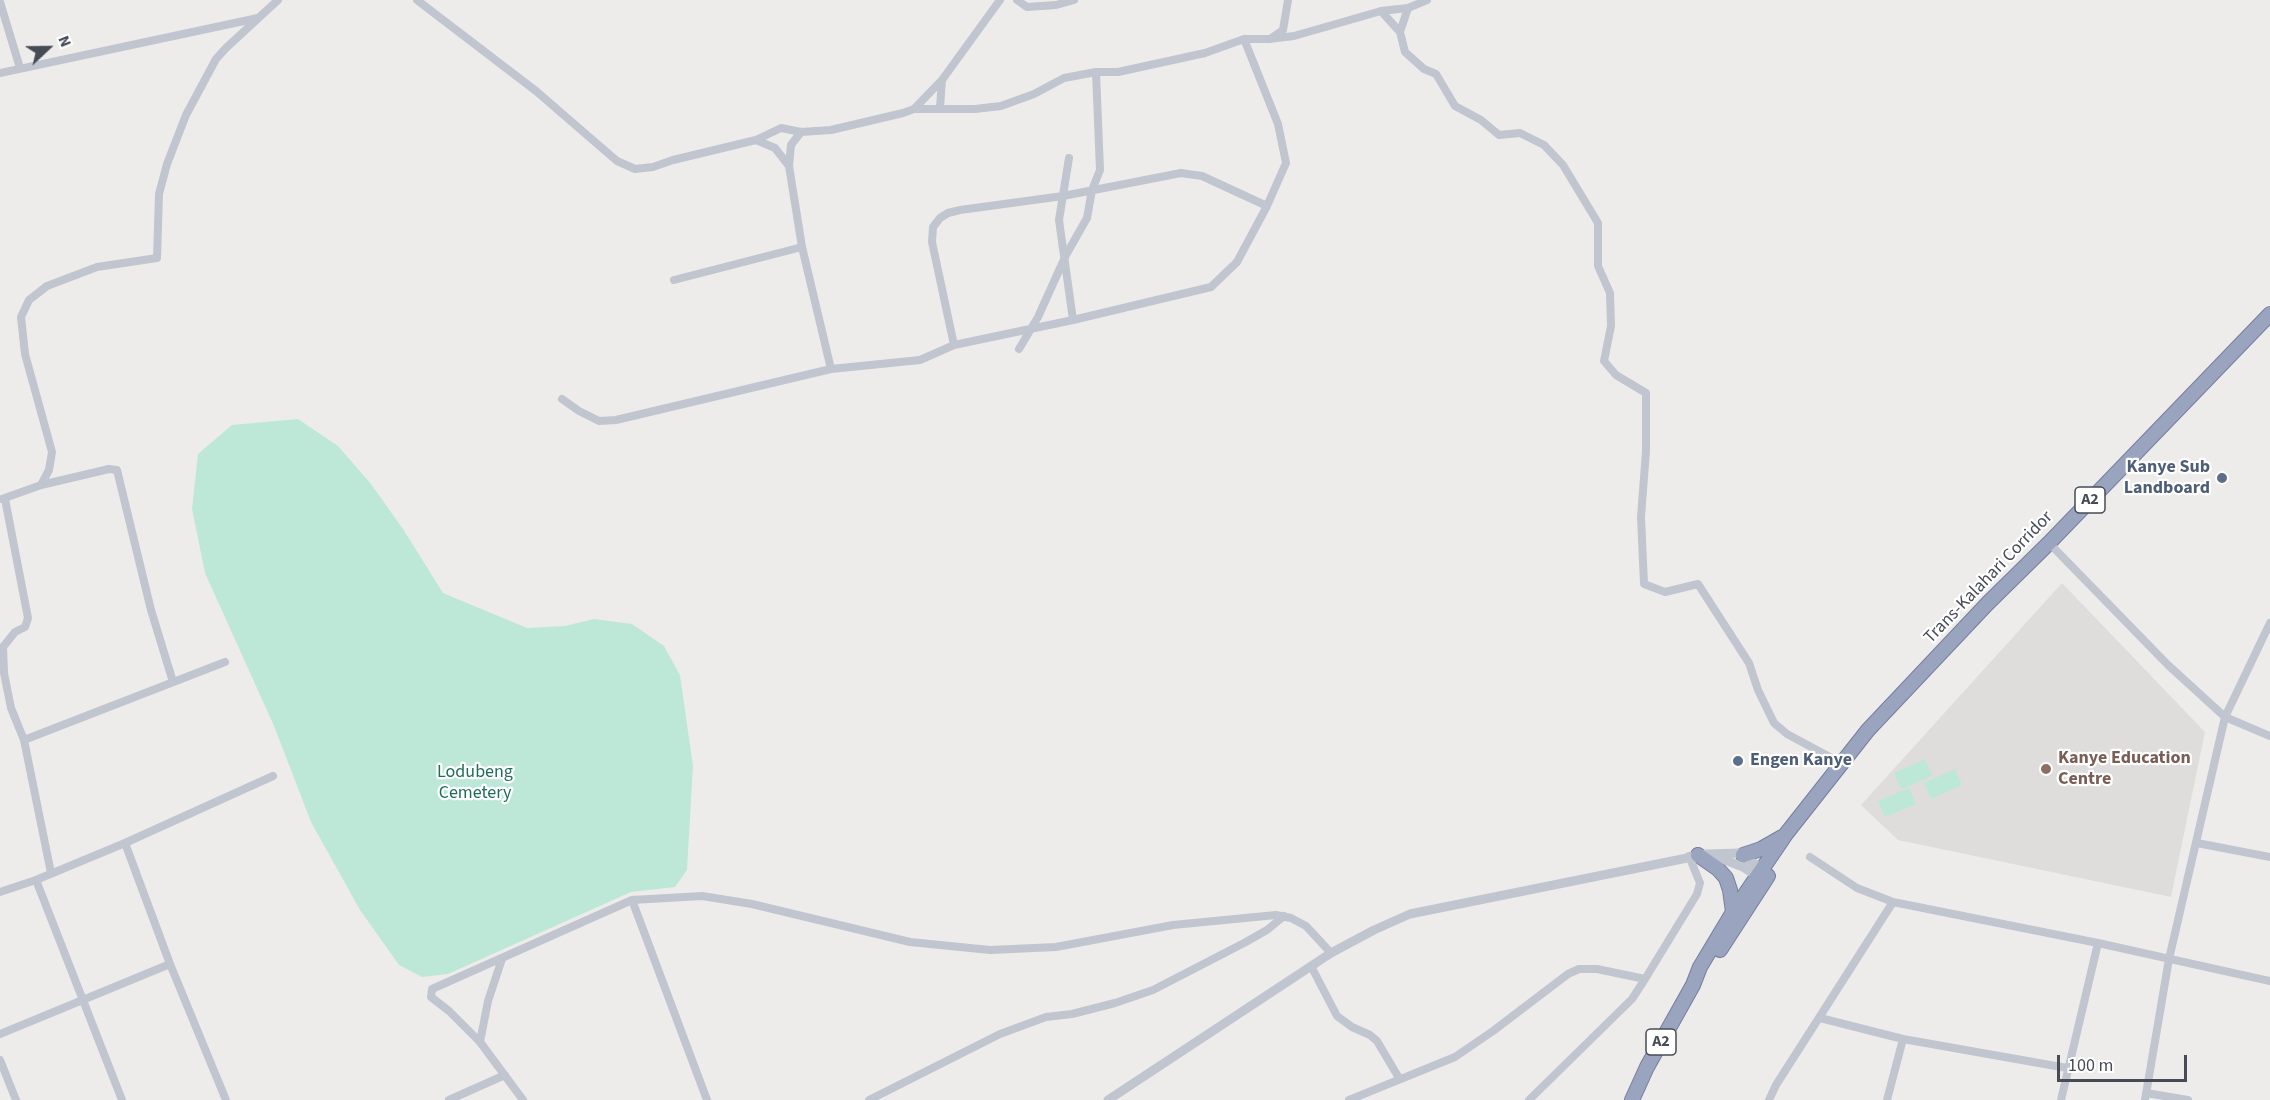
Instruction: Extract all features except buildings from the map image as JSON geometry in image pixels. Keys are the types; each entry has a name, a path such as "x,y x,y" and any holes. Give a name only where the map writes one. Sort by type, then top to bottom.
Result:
{"highway":[{"name":"Trans-Kalahari Corridor","path":"1632,1100 1647,1067 1693,985 1733,932 1786,834 1841,763 1888,708 1988,603 2270,314"},
{"name":"Trans-Kalahari Corridor","path":"1693,985 1700,967 1733,912 1895,709 1909,686"},
{"path":"1743,855 1761,849 1786,834"},
{"path":"1698,855 1718,869 1726,878 1733,912"}],"street":[{"path":"41,485 49,470 52,452 25,354 21,317 29,300 36,292 56,282 97,267 157,258 159,194 167,164 186,115 216,59 278,0"},
{"path":"417,0 536,91 617,161 635,169 653,167 756,140 781,128 801,132 831,130 915,108 975,109 1001,106 1064,78 1096,72 1118,72 1205,53 1244,39 1294,36 1381,11 1408,8 1427,0"},
{"path":"915,108 942,80 1000,0"},
{"path":"1017,0 1027,7 1056,5 1072,0"},
{"path":"1269,39 1283,30 1288,0"},
{"path":"0,2 20,68"},
{"path":"1400,32 1408,8"},
{"path":"1381,11 1400,32 1405,52 1424,69 1436,74 1455,106 1481,120 1499,135 1520,133 1544,145 1563,165 1598,223 1598,266 1610,293 1611,327 1604,360 1616,375 1646,393 1646,451 1641,517 1644,584 1665,592 1698,584 1749,663 1758,690 1774,723 1787,734 1841,763"},
{"path":"0,73 260,18"},
{"path":"1283,30 1294,36"},
{"path":"562,399 599,421 616,420 831,369 920,360 954,345 1073,320 1211,287 1237,262 1267,206 1286,163 1278,124 1244,39"},
{"path":"1019,349 1038,317 1066,255 1087,218 1092,190 1100,170 1096,72"},
{"path":"940,108 942,80"},
{"path":"801,132 791,145 789,166 802,247 831,369"},
{"path":"756,140 776,148 789,166"},
{"path":"1069,158 1059,220 1066,255 1073,320"},
{"path":"954,345 934,251 933,227 940,218 960,210 1063,196 1181,173 1203,176 1267,206"},
{"path":"674,280 802,247"},
{"path":"51,873 24,740 11,708 4,673 3,647 15,632 25,627 28,618 2,499 41,485 109,469 117,470 151,610 173,682"},
{"path":"2049,543 2168,665 2225,717 2270,736"},
{"path":"2188,1100 2146,1096 2169,959 2225,717 2270,623"},
{"path":"24,740 225,662"},
{"path":"0,892 36,880 124,843 273,776"},
{"path":"124,843 170,964 226,1100"},
{"path":"2197,843 2270,857"},
{"path":"1108,1100 1331,953 1410,914 1698,855 1732,852 1743,855 1764,875"},
{"path":"1698,855 1724,858 1764,875"},
{"path":"1529,1100 1632,999 1697,894 1700,883 1698,855"},
{"path":"1810,857 1857,888 1893,902 2098,943 2270,981"},
{"path":"36,880 122,1100"},
{"path":"523,1100 480,1042 449,1011 431,997 432,989 632,900 702,896 762,906 910,942 990,950 1056,947 1173,925 1267,915 1284,916 1306,926 1331,953"},
{"path":"632,900 707,1100"},
{"path":"1769,1100 1893,902"},
{"path":"868,1100 1000,1034 1047,1017 1104,1006 1153,990 1244,943 1267,930 1284,916"},
{"path":"2061,1100 2098,943"},
{"path":"480,1042 488,1001 502,959"},
{"path":"0,1034 170,964"},
{"path":"1311,966 1337,1016 1377,1041 1399,1078"},
{"path":"1349,1100 1455,1057 1579,969 1597,969 1645,979"},
{"path":"1820,1018 1903,1039 2067,1068"},
{"path":"1887,1100 1903,1039"},
{"path":"0,1060 16,1100"},
{"path":"449,1100 505,1075"}],"shaded area":[{"name":"Kanye Education Centre","path":"2062,583 2205,732 2171,897 1898,840 1861,805"}],"green space":[{"name":"Lodubeng Cemetery","path":"298,419 338,446 371,484 403,529 443,593 527,628 565,626 594,619 632,624 664,646 680,675 693,766 687,870 675,887 631,892 448,974 422,977 399,965 360,910 311,822 274,726 205,573 192,509 198,454 232,425"},
{"path":"1925,759 1932,776 1901,789 1894,773"},
{"path":"1955,769 1962,785 1931,799 1924,783"},
{"path":"1909,788 1916,804 1885,817 1878,801"}],"place":[{"name":"Kanye Sub Landboard","path":"2222,478"},
{"name":"Engen Kanye","path":"1738,761"},
{"name":"Kanye Education Centre","path":"2046,769"}]}
